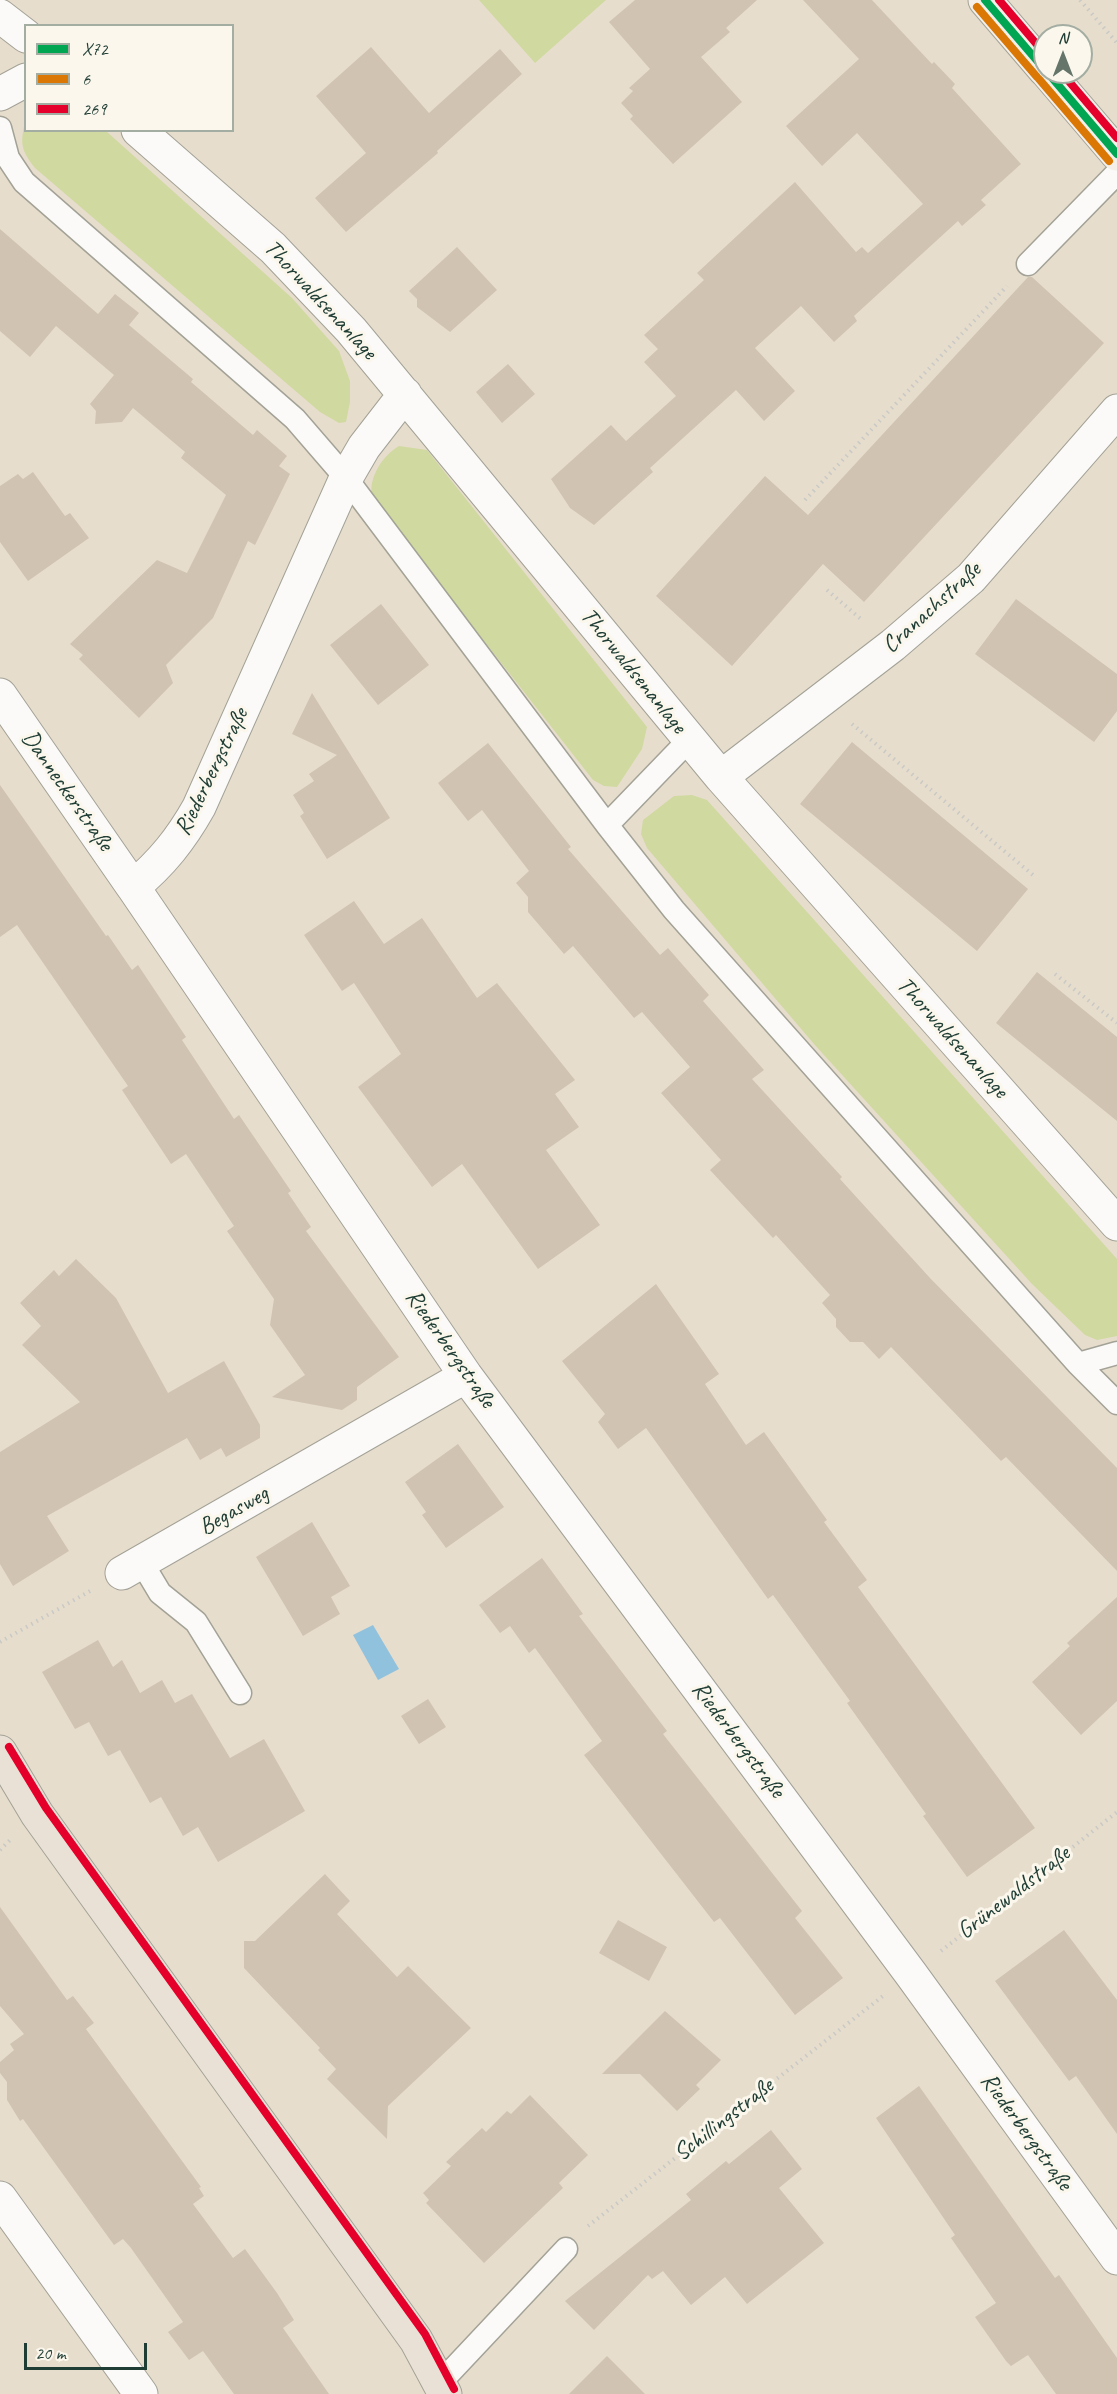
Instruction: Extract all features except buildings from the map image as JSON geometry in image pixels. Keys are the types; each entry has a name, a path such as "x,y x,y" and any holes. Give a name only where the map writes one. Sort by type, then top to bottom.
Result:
{"main road":[{"path":"985,0 1033,56"},
{"path":"1057,84 1117,154"},
{"path":"0,1752 37,1814 416,2340 442,2388"}],"street":[{"path":"0,16 24,34"},
{"path":"0,94 24,81"},
{"name":"Thorwaldsenanlage","path":"140,132 273,248 343,321 689,740 1117,1224"},
{"name":"Riederbergstraße","path":"405,394 364,447 346,478 200,807 180,841 159,866 133,887 466,1376 911,1974 1117,2258"},
{"name":"Cranachstraße","path":"721,777 893,645 971,578 1117,411"},
{"name":"Danneckerstraße","path":"0,694 133,887"},
{"name":"Begasweg","path":"132,1568 466,1376"},
{"path":"0,2198 141,2394"}],"lane":[{"path":"0,128 8,158 24,182 295,419 346,478 607,825 674,910 1078,1364 1117,1403"},
{"path":"1028,264 1117,173"},
{"path":"607,825 689,740"},
{"path":"1078,1364 1117,1353"},
{"path":"132,1568 196,1622 240,1693"},
{"path":"442,2388 566,2249"}],"path":[{"path":"1080,0 1117,43"},
{"path":"805,500 1028,264"},
{"path":"827,590 893,645"},
{"path":"822,699 1033,875"},
{"path":"1055,974 1117,1023"},
{"path":"0,1642 132,1568"},
{"name":"Grünewaldstraße","path":"911,1974 1117,1812"},
{"name":"Schillingstraße","path":"590,2224 857,2016"}],"green space":[{"path":"479,0 606,0 535,63"},
{"path":"24,127 24,132 107,132 292,298 339,351 350,381 350,402 346,422 339,423 320,412 35,168 27,156 22,136"},
{"path":"399,446 427,450 647,727 642,749 617,787 604,786 593,780 372,498 374,475 387,456"},
{"path":"692,795 707,800 1117,1259 1117,1336 1097,1340 1085,1335 1032,1284 814,1044 647,848 641,834 643,820 674,796"}],"water":[{"path":"373,1625 399,1669 378,1680 353,1635"}],"transit line":[{"name":"X72","path":"985,0 1033,56"},
{"name":"269","path":"999,0 1033,40"},
{"name":"6","path":"977,7 1033,72"},
{"name":"6","path":"1043,84 1109,161"},
{"name":"X72","path":"1057,84 1117,154"},
{"name":"269","path":"1071,84 1117,138"},
{"name":"269","path":"9,1747 46,1808 425,2334 454,2389"}]}
